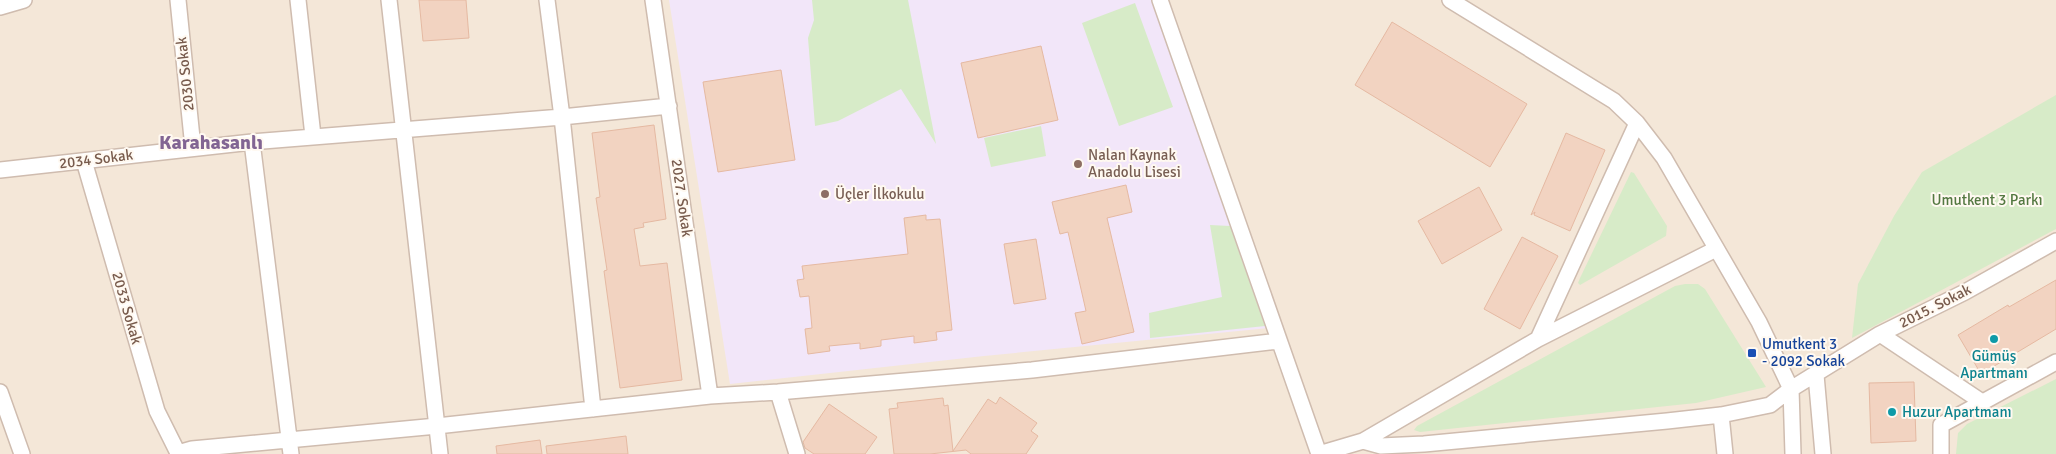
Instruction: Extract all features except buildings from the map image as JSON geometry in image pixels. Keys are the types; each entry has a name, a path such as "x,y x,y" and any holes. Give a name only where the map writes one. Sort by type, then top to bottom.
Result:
{"street":[{"path":"0,7 24,0"},
{"name":"2030 Sokak","path":"178,0 193,148"},
{"path":"298,0 313,136"},
{"path":"389,0 440,454"},
{"path":"547,0 562,117 593,409"},
{"name":"2027. Sokak","path":"653,0 710,396"},
{"path":"1160,0 1319,454 1364,448 1538,339 1716,249"},
{"path":"1450,0 1614,101 1637,123 1664,158 1759,322 1791,389 1793,454"},
{"name":"2034 Sokak","path":"0,170 313,136 562,117 668,106"},
{"path":"1538,339 1637,123"},
{"path":"252,142 290,447"},
{"name":"2033 Sokak","path":"84,161 157,411 178,454"},
{"name":"2015. Sokak","path":"1364,448 1424,444 1721,415 1770,405 1791,389 1880,334 1965,292 2056,241"},
{"path":"1880,334 1982,402"},
{"path":"178,454 192,449 290,447 437,426 710,396 1032,370 1278,341"},
{"path":"1941,454 1941,425 2056,362"},
{"path":"1816,375 1823,454"},
{"path":"0,392 22,454"},
{"path":"778,392 797,454"},
{"path":"1721,415 1725,454"}],"shaded area":[{"path":"0,0 2056,0 2056,454 0,454"},
{"path":"669,0 1152,0 1269,328 984,356 730,384"}],"green space":[{"path":"812,0 908,0 936,144 901,89 838,121 815,126 808,38 814,20"},
{"path":"1135,3 1173,107 1119,126 1082,23"},
{"name":"Umutkent 3 Parkı","path":"2056,95 2056,229 1852,338 1858,284 1894,216 1922,172"},
{"path":"1041,126 1046,156 991,167 984,138"},
{"path":"1631,172 1634,173 1667,226 1666,236 1580,285 1578,283 1580,278"},
{"path":"1210,225 1230,226 1265,326 1150,338 1149,313 1222,297"},
{"path":"1698,284 1705,289 1766,387 1696,403 1420,432 1414,430 1417,426 1675,286"},
{"path":"2056,379 2056,454 1956,454 1958,433 1967,424"}],"place":[{"name":"Nalan Kaynak Anadolu Lisesi","path":"1078,164"},
{"name":"Üçler İlkokulu","path":"825,194"},
{"name":"Gümüş Apartmanı","path":"1994,339"},
{"name":"Umutkent 3 - 2092 Sokak","path":"1752,353"},
{"name":"Huzur Apartmanı","path":"1892,412"}],"district":[{"name":"Karahasanlı","path":"211,142"}]}
